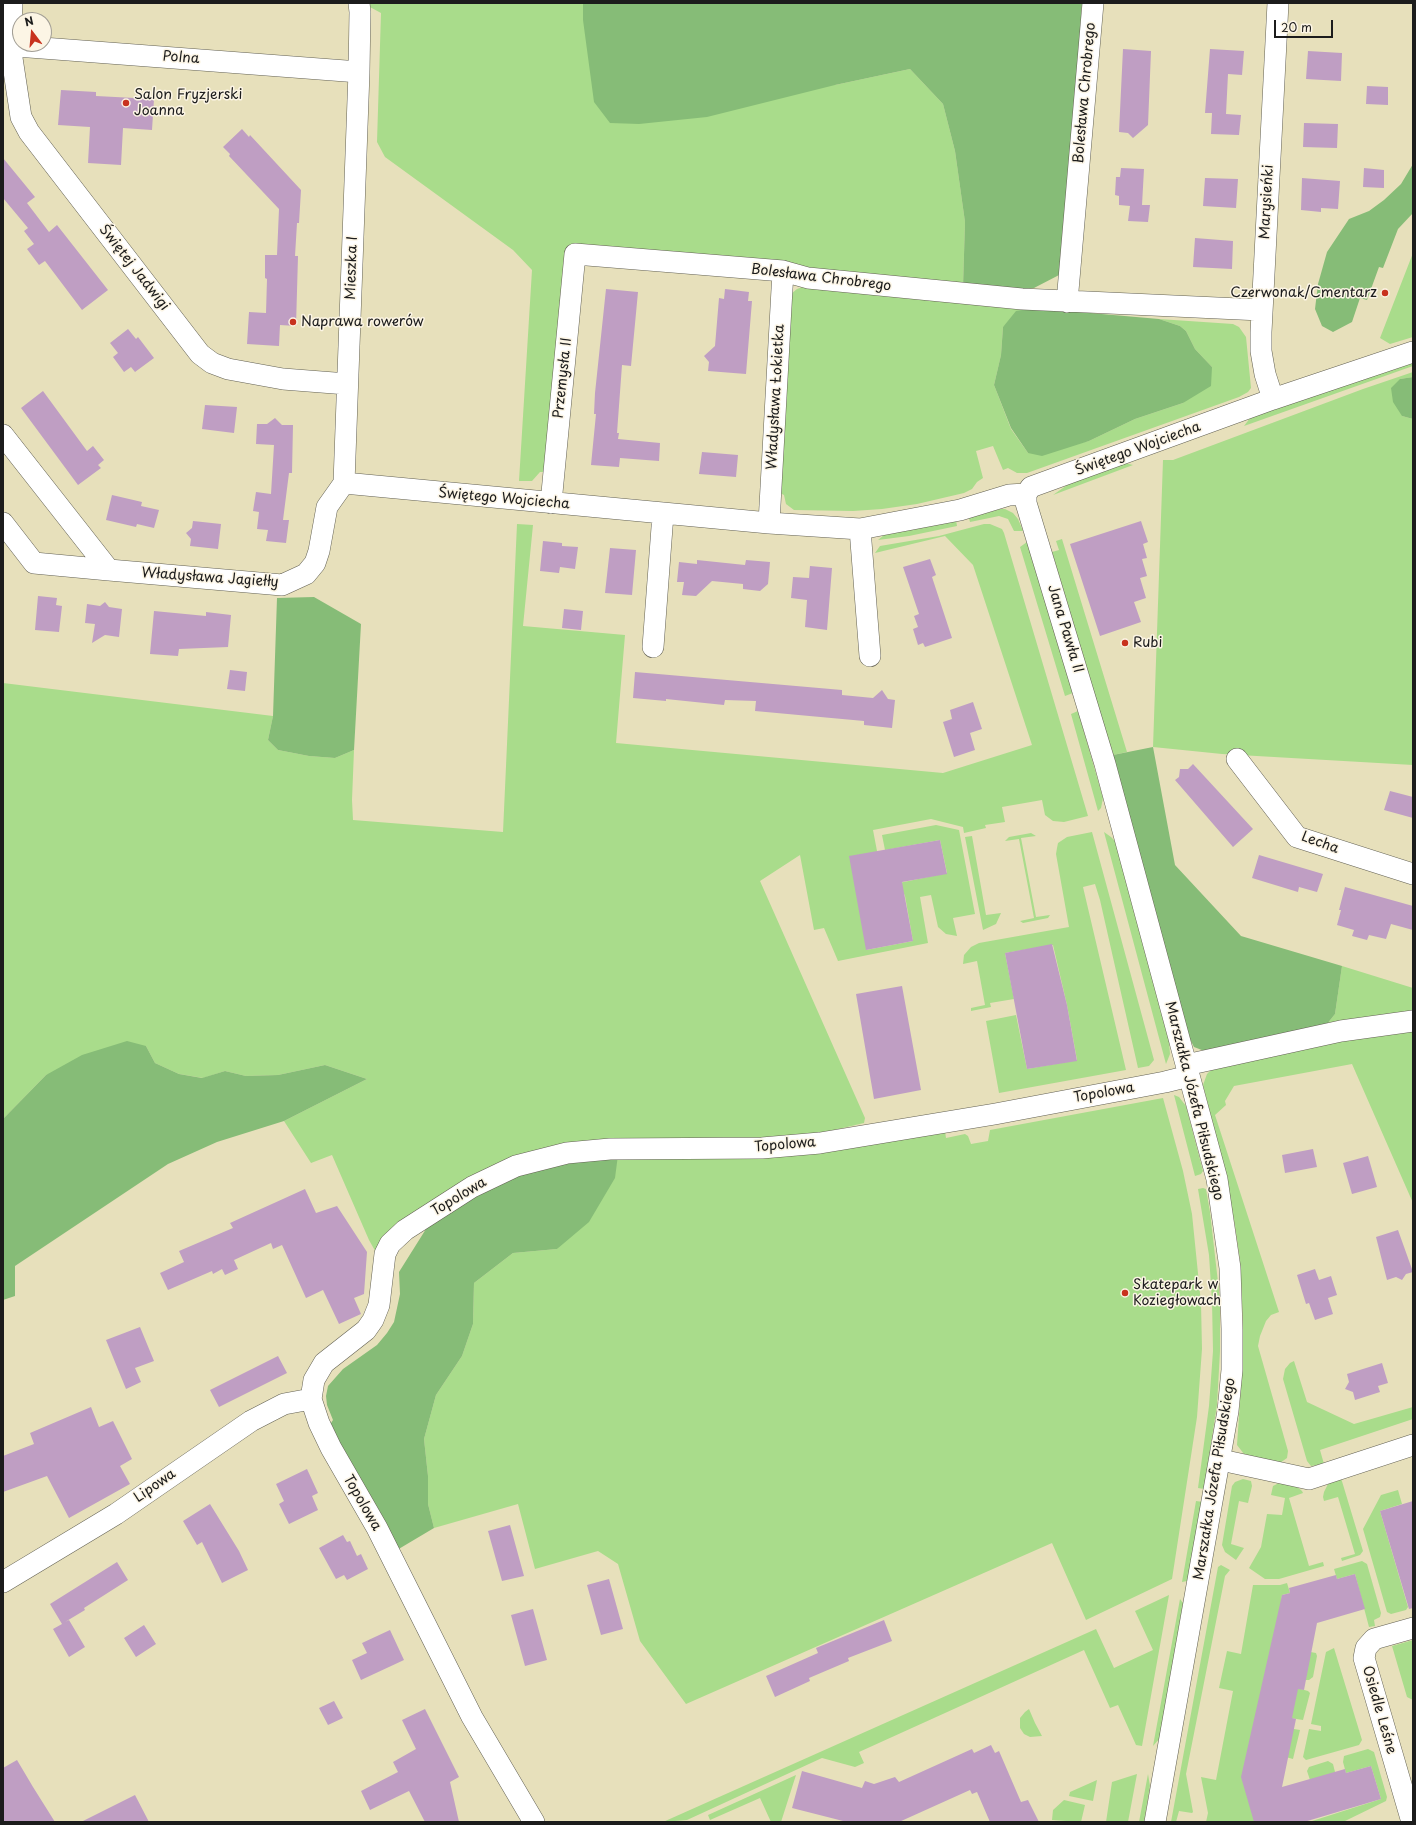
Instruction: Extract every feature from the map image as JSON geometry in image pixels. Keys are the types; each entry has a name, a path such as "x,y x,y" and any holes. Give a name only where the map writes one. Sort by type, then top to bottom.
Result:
{"street":[{"name":"Świętej Jadwigi","path":"12,3 7,45 21,117 29,132 200,354 212,363 228,369 283,379 347,384"},
{"name":"Mieszka I","path":"344,483 359,72 359,3"},
{"name":"Bolesława Chrobrego","path":"1067,302 1093,3"},
{"name":"Marysieńki","path":"1273,399 1265,374 1261,351 1278,3"},
{"name":"Polna","path":"7,45 359,72"},
{"name":"Bolesława Chrobrego","path":"575,254 783,271 808,278 1067,302 1262,310"},
{"name":"Przemysła II","path":"551,503 575,254"},
{"name":"Władysława Łokietka","path":"769,524 783,271"},
{"name":"Świętego Wojciecha","path":"344,483 769,524 860,529 953,512 1009,495 1026,494 1031,488 1273,399 1413,352"},
{"path":"3,435 109,570"},
{"name":"Władysława Jagiełły","path":"3,523 34,563 282,585 306,574 315,563 319,551 327,507 344,483"},
{"name":"Jana Pawła II","path":"1026,494 1026,502 1105,764"},
{"path":"653,648 664,514"},
{"path":"860,529 870,656"},
{"name":"Lecha","path":"1237,759 1297,836 1413,874"},
{"name":"Marszałka Józefa Piłsudskiego","path":"1105,764 1217,1179 1230,1268 1232,1370 1220,1460 1155,1822"},
{"name":"Topolowa","path":"534,1822 472,1717 377,1528 331,1448 319,1423 311,1399 314,1380 324,1363 366,1330 373,1320 379,1305 385,1254 390,1244 405,1230 472,1187 516,1166 567,1153 610,1149 762,1148 820,1143 995,1114 1165,1082 1188,1071 1341,1031 1413,1021"},
{"name":"Lipowa","path":"3,1582 110,1517 251,1421 284,1404 311,1399"},
{"path":"1220,1460 1309,1479 1413,1445"},
{"name":"Osiedle Leśne","path":"1412,1822 1366,1665 1364,1653 1366,1648 1374,1639 1413,1628"}],"green space":[{"path":"368,3 583,3 583,20 835,85 910,69 943,104 955,151 965,222 963,287 580,248 545,472 540,472 532,481 519,481 532,270 513,250 385,157 377,142 381,13 368,6"},
{"path":"583,3 1082,3 1065,252 1061,274 1034,288 1013,291 963,287 965,222 955,151 943,104 910,69 835,85 707,117 639,124 610,123 594,102 583,20"},
{"path":"1413,164 1413,213 1398,229 1383,268 1379,267 1367,300 1360,298 1352,322 1333,332 1322,326 1315,309 1318,284 1327,252 1349,219 1369,211 1384,200 1401,184"},
{"path":"1413,253 1413,337 1390,344 1380,338"},
{"path":"805,286 1033,308 1003,327 1001,355 994,385 1011,429 1028,453 1089,441 1135,419 1183,403 1212,367 1195,349 1186,331 1180,326 1159,319 1233,324 1239,327 1246,337 1251,388 1248,392 1239,397 1027,473 1017,473 1008,468 1003,470 993,446 976,451 983,478 977,482 972,489 964,493 917,504 882,509 853,511 794,510 786,504 784,495 780,493 791,294 797,289"},
{"path":"1033,308 1159,319 1180,326 1186,331 1195,349 1212,367 1211,386 1183,403 1135,419 1089,441 1042,456 1028,453 1011,428 994,385 1001,355 1003,327 1016,311"},
{"path":"1413,361 1413,366 1244,426 1250,418"},
{"path":"1413,372 1413,377 1400,379 1402,416 1413,419 1413,765 1222,754 1153,747 1163,460 1173,460 1363,389"},
{"path":"1413,377 1413,419 1402,416 1393,402 1391,388 1400,379"},
{"path":"1125,463 1133,465 1053,495 1070,483"},
{"path":"1000,509 1005,509 1013,513 1018,519 1023,531 1014,531 1008,519 999,516 970,522 969,518"},
{"path":"956,520 957,526 909,536 878,540 884,535"},
{"path":"517,524 533,525 523,626 625,635 616,743 943,773 1032,745 973,565 945,536 875,553 880,546 939,536 984,524 990,524 1002,529 1088,816 1064,822 1053,821 1045,815 1042,800 1002,807 1005,822 985,825 986,828 964,833 963,827 931,819 873,830 877,851 866,950 913,941 905,896 899,883 947,873 940,840 885,850 882,835 936,825 959,830 975,914 953,918 957,936 946,934 938,927 931,895 920,897 928,943 838,961 824,928 814,930 800,855 760,881 865,1118 864,1123 792,1140 566,1145 378,1256 369,1240 332,1155 311,1163 284,1121 367,1079 325,1065 278,1075 246,1076 225,1071 203,1078 179,1074 155,1063 146,1046 46,1075 3,1119 3,683 273,716 268,740 278,750 309,756 335,758 354,750 352,800 353,820 503,832"},
{"path":"1062,539 1127,752 1113,755 1052,552 1059,550 1056,541"},
{"path":"1027,542 1073,693 1065,696 1020,547"},
{"path":"314,597 361,624 354,750 335,758 309,756 278,750 268,740 273,716 277,598"},
{"path":"1078,711 1103,798 1101,808 1098,811 1071,714"},
{"path":"1153,747 1175,865 1241,936 1342,966 1335,1014 1327,1024 1207,1052 1194,1047 1188,1035 1113,755"},
{"path":"1092,832 1154,1060 1149,1066 1138,1068 1100,900 1095,884 1083,887 1126,1070 999,1093 986,1021 1016,1015 1027,1069 1077,1060 1067,1005 1053,945 1005,953 1014,999 990,1003 991,1007 971,1011 971,1008 985,1005 977,961 963,964 964,955 971,947 979,943 1069,927 1056,854 1058,843 1067,837"},
{"path":"1104,832 1115,841 1169,1041 1170,1054 1166,1064"},
{"path":"1031,833 1036,836 1021,838 1036,917 1050,915 1048,918 1023,923 1020,921 1034,918 1019,839 1005,841 1009,837"},
{"path":"972,836 986,915 1001,913 996,924 983,930 965,837"},
{"path":"1342,966 1413,988 1413,1203 1352,1064 1234,1086 1225,1101 1226,1105 1215,1115 1279,1312 1271,1315 1266,1321 1258,1346 1288,1451 1287,1458 1280,1463 1244,1454 1237,1445 1243,1356 1240,1260 1225,1172 1203,1085 1207,1074 1211,1070 1327,1024 1335,1014"},
{"path":"127,1041 146,1046 155,1063 179,1074 202,1078 225,1071 246,1076 278,1075 325,1065 367,1079 284,1121 217,1142 168,1164 15,1266 15,1296 3,1300 3,1119 46,1075 82,1055"},
{"path":"1174,1095 1179,1097 1186,1106 1203,1171 1201,1174 1195,1176"},
{"path":"1163,1098 1183,1171 1192,1214 1201,1303 1202,1349 1197,1417 1172,1579 1086,1620 1052,1543 686,1704 640,1641 618,1564 598,1551 535,1569 518,1504 434,1528 428,1504 428,1476 424,1439 436,1395 462,1356 473,1324 474,1283 513,1253 557,1249 618,1155 945,1131 946,1138 965,1134 968,1136 971,1144 988,1141 990,1130"},
{"path":"618,1155 615,1178 589,1222 557,1249 513,1253 474,1283 473,1324 462,1356 436,1395 424,1439 428,1476 428,1504 434,1528 397,1550 329,1426 333,1420 327,1405 326,1396 328,1386 343,1369 377,1345 394,1322 400,1294 399,1272 426,1229 471,1195 532,1169"},
{"path":"1198,1189 1206,1189 1210,1212 1220,1300 1220,1351 1217,1405 1204,1489 1198,1488 1209,1406 1213,1351 1209,1255"},
{"path":"1294,1361 1307,1402 1354,1424 1413,1407 1413,1419 1320,1450 1324,1464 1311,1466 1307,1461 1283,1379 1285,1369"},
{"path":"1341,1478 1363,1551 1360,1555 1342,1561 1341,1558 1355,1554 1338,1497 1324,1501 1323,1497 1328,1484"},
{"path":"1243,1479 1251,1481 1252,1486 1248,1503 1239,1501 1231,1544 1244,1548 1236,1560 1225,1552 1222,1545 1232,1486 1235,1482"},
{"path":"1281,1482 1295,1485 1302,1491 1303,1493 1289,1498 1309,1566 1323,1562 1324,1566 1279,1579 1265,1579 1249,1568 1261,1547 1267,1514 1282,1515 1285,1498 1271,1495 1273,1486"},
{"path":"1398,1490 1402,1504 1380,1511 1408,1607 1406,1610 1391,1614 1387,1612 1363,1529 1381,1495"},
{"path":"1196,1501 1203,1502 1189,1574 1187,1581 1182,1582"},
{"path":"1362,1561 1367,1564 1381,1613 1380,1617 1374,1620 1375,1626 1369,1627 1355,1574 1337,1579 1334,1569"},
{"path":"1221,1565 1230,1570 1225,1576 1186,1774 1193,1812 1179,1811 1176,1822 1171,1822 1218,1567"},
{"path":"1287,1583 1290,1593 1282,1595 1254,1822 1206,1822 1208,1813 1201,1777 1216,1780 1233,1691 1219,1688 1227,1651 1241,1654 1253,1585 1280,1585"},
{"path":"1169,1595 1142,1746 1136,1745 1118,1705 1110,1708 1084,1650 859,1752 864,1763 855,1767 822,1758 687,1820 663,1822 1096,1629 1114,1668 1153,1650 1135,1611"},
{"path":"1180,1599 1183,1603 1160,1738 1153,1746"},
{"path":"1413,1640 1413,1700 1407,1697 1392,1646"},
{"path":"1334,1648 1362,1740 1359,1745 1306,1760 1303,1757 1309,1729 1321,1731 1321,1726 1311,1724 1326,1652"},
{"path":"1305,1651 1316,1653 1317,1656 1313,1677 1309,1680 1306,1680"},
{"path":"1297,1688 1310,1693 1303,1720 1290,1718"},
{"path":"1029,1709 1042,1736 1030,1737 1024,1734 1020,1728 1020,1718"},
{"path":"1288,1728 1300,1730 1293,1759 1282,1756"},
{"path":"1368,1749 1374,1752 1387,1797 1386,1801 1343,1822 1309,1822 1381,1799 1371,1766 1346,1773 1343,1762 1344,1756"},
{"path":"1328,1761 1333,1764 1336,1776 1311,1783 1307,1771 1309,1767"},
{"path":"1137,1774 1128,1822 1106,1822 1112,1782"},
{"path":"1148,1774 1150,1786 1144,1822 1139,1822"},
{"path":"796,1775 781,1822 771,1822 760,1798 710,1820 708,1815"},
{"path":"1097,1780 1093,1801 1069,1796 1070,1792"},
{"path":"1064,1800 1085,1805 1081,1822 1052,1820 1053,1810"}],"building":[{"path":"1123,49 1151,51 1148,125 1133,138 1128,133 1119,132"},
{"path":"1210,49 1244,51 1242,75 1228,74 1226,114 1241,115 1239,135 1211,134 1212,113 1205,113"},
{"path":"1308,51 1342,53 1341,81 1306,79"},
{"path":"1367,86 1388,87 1388,105 1366,104"},
{"path":"61,90 96,92 96,96 154,99 152,130 123,128 121,165 88,163 90,127 58,125"},
{"path":"1304,123 1338,124 1337,148 1303,147"},
{"path":"242,129 249,137 250,135 301,190 295,256 298,256 296,326 280,325 279,346 247,344 249,312 266,313 267,279 265,278 265,255 277,255 279,209 229,156 230,154 223,147"},
{"path":"3,158 35,197 27,203 49,232 57,225 108,290 82,310 45,261 39,265 27,249 34,244 24,231 28,228 3,198"},
{"path":"1121,168 1144,169 1142,205 1150,205 1148,222 1128,221 1130,206 1119,205 1119,196 1115,195 1116,177 1120,177"},
{"path":"1364,168 1384,170 1384,188 1363,187"},
{"path":"1205,178 1238,179 1236,208 1203,206"},
{"path":"1302,178 1340,181 1338,209 1321,208 1321,212 1301,210"},
{"path":"1195,238 1233,241 1232,269 1193,267"},
{"path":"606,289 638,292 631,366 622,365 617,433 619,433 618,439 660,443 659,461 620,458 619,467 591,465 596,414 594,414 595,393"},
{"path":"725,289 749,292 748,301 752,301 746,374 708,371 709,362 704,356 715,346 719,298 724,299"},
{"path":"128,329 136,339 138,337 154,358 135,372 131,367 124,372 113,357 118,353 110,343"},
{"path":"43,391 87,451 93,446 104,460 98,465 101,468 78,485 21,408"},
{"path":"205,405 237,407 234,433 202,429"},
{"path":"275,418 282,425 293,425 292,473 289,473 283,520 289,520 286,543 266,541 268,530 257,529 259,512 253,511 256,492 271,494 274,445 256,444 257,424 267,424"},
{"path":"702,452 738,455 736,477 699,474"},
{"path":"112,495 142,502 141,506 159,510 154,528 137,524 136,527 106,520"},
{"path":"193,521 221,524 218,549 190,546 191,539 186,533 192,528"},
{"path":"1141,521 1148,542 1143,544 1147,558 1142,559 1147,576 1140,578 1146,598 1134,602 1141,622 1100,636 1070,544"},
{"path":"543,541 562,543 562,546 578,547 575,569 560,567 559,573 540,571"},
{"path":"610,548 636,550 632,595 605,593"},
{"path":"930,559 936,575 932,577 952,638 925,647 923,643 918,645 913,629 918,627 914,616 919,614 903,567"},
{"path":"697,560 745,565 746,560 770,562 768,584 760,591 743,589 743,584 712,581 696,596 682,595 684,582 677,582 679,562 697,564"},
{"path":"810,566 832,568 827,630 805,627 807,600 791,598 793,577 809,578"},
{"path":"38,596 57,598 56,605 62,606 59,632 35,630"},
{"path":"105,602 109,607 122,609 119,637 105,635 92,643 95,624 85,623 87,604 100,606"},
{"path":"564,609 583,611 581,630 562,628"},
{"path":"154,611 206,616 206,612 231,615 228,647 179,649 178,656 150,654"},
{"path":"230,670 247,672 245,691 227,689"},
{"path":"635,672 842,690 842,695 873,698 882,690 888,699 895,700 892,728 864,725 864,721 755,711 756,701 725,700 724,705 666,699 666,701 633,698"},
{"path":"973,702 982,729 970,733 975,750 954,757 943,722 952,719 950,710"},
{"path":"1193,764 1253,829 1233,847 1175,780 1179,777 1180,769 1188,769"},
{"path":"1390,791 1413,797 1413,818 1384,810"},
{"path":"940,840 947,874 902,882 913,941 866,950 849,856"},
{"path":"1259,855 1323,874 1317,892 1299,887 1298,892 1252,878"},
{"path":"1345,887 1413,906 1413,930 1391,924 1386,939 1369,935 1367,940 1352,936 1354,930 1337,925"},
{"path":"1052,944 1067,1005 1077,1061 1027,1069 1005,953"},
{"path":"902,986 921,1090 874,1099 856,994"},
{"path":"1313,1149 1317,1167 1285,1173 1282,1155"},
{"path":"1368,1156 1377,1187 1352,1194 1343,1163"},
{"path":"305,1189 316,1213 337,1206 367,1252 364,1294 354,1298 361,1314 339,1324 323,1290 306,1298 282,1245 273,1249 271,1243 234,1260 238,1269 225,1275 222,1269 213,1274 212,1271 168,1290 160,1273 184,1262 179,1251 233,1228 230,1223"},
{"path":"1398,1230 1413,1272 1406,1274 1402,1280 1396,1277 1387,1280 1376,1237"},
{"path":"1315,1269 1319,1280 1331,1276 1337,1295 1328,1298 1333,1314 1315,1320 1309,1303 1306,1304 1297,1275"},
{"path":"140,1327 154,1361 135,1368 141,1382 126,1389 106,1340"},
{"path":"278,1356 287,1373 219,1407 210,1390"},
{"path":"1382,1363 1388,1383 1378,1386 1380,1392 1355,1400 1353,1392 1345,1389 1349,1382 1347,1374"},
{"path":"91,1407 99,1427 113,1421 132,1459 120,1466 130,1484 69,1518 47,1476 3,1492 3,1456 34,1444 30,1433"},
{"path":"307,1469 318,1493 312,1496 318,1510 289,1524 279,1504 284,1501 276,1484"},
{"path":"1413,1501 1413,1608 1409,1609 1380,1511"},
{"path":"210,1504 239,1551 248,1570 222,1583 202,1542 197,1545 183,1521"},
{"path":"510,1525 524,1576 502,1581 488,1531"},
{"path":"343,1535 347,1542 350,1541 357,1556 361,1554 368,1569 347,1580 344,1575 336,1579 319,1548"},
{"path":"117,1562 128,1580 65,1622 69,1620 85,1647 69,1657 53,1629 62,1624 50,1604"},
{"path":"1355,1574 1365,1609 1317,1623 1304,1690 1298,1689 1292,1718 1296,1719 1282,1787 1345,1769 1346,1773 1371,1766 1381,1799 1304,1822 1254,1822 1241,1777 1282,1595 1290,1593 1289,1588 1336,1575 1337,1579"},
{"path":"609,1579 623,1629 601,1635 587,1585"},
{"path":"533,1609 547,1660 525,1666 511,1615"},
{"path":"884,1620 892,1641 848,1658 849,1661 809,1678 810,1681 775,1697 766,1676 818,1653 816,1648"},
{"path":"144,1625 156,1644 136,1657 124,1638"},
{"path":"390,1630 404,1660 361,1680 352,1660 367,1653 362,1643"},
{"path":"334,1701 343,1718 328,1725 319,1708"},
{"path":"425,1709 459,1777 450,1782 459,1822 425,1822 409,1791 370,1810 361,1791 398,1772 393,1762 416,1749 402,1720"},
{"path":"991,1745 995,1753 999,1751 1021,1802 1028,1800 1039,1822 990,1822 977,1792 972,1794 970,1790 899,1822 847,1822 792,1808 802,1771 862,1788 865,1781 874,1784 895,1777 899,1782 972,1749 974,1753"},
{"path":"17,1760 55,1822 3,1822 3,1768"},
{"path":"135,1795 149,1822 81,1822"}],"place":[{"name":"Salon Fryzjerski Joanna","path":"126,103"},
{"name":"Czerwonak/Cmentarz","path":"1385,293"},
{"name":"Naprawa rowerów","path":"293,322"},
{"name":"Rubi","path":"1125,643"},
{"name":"Skatepark w Koziegłowach","path":"1125,1293"}]}
